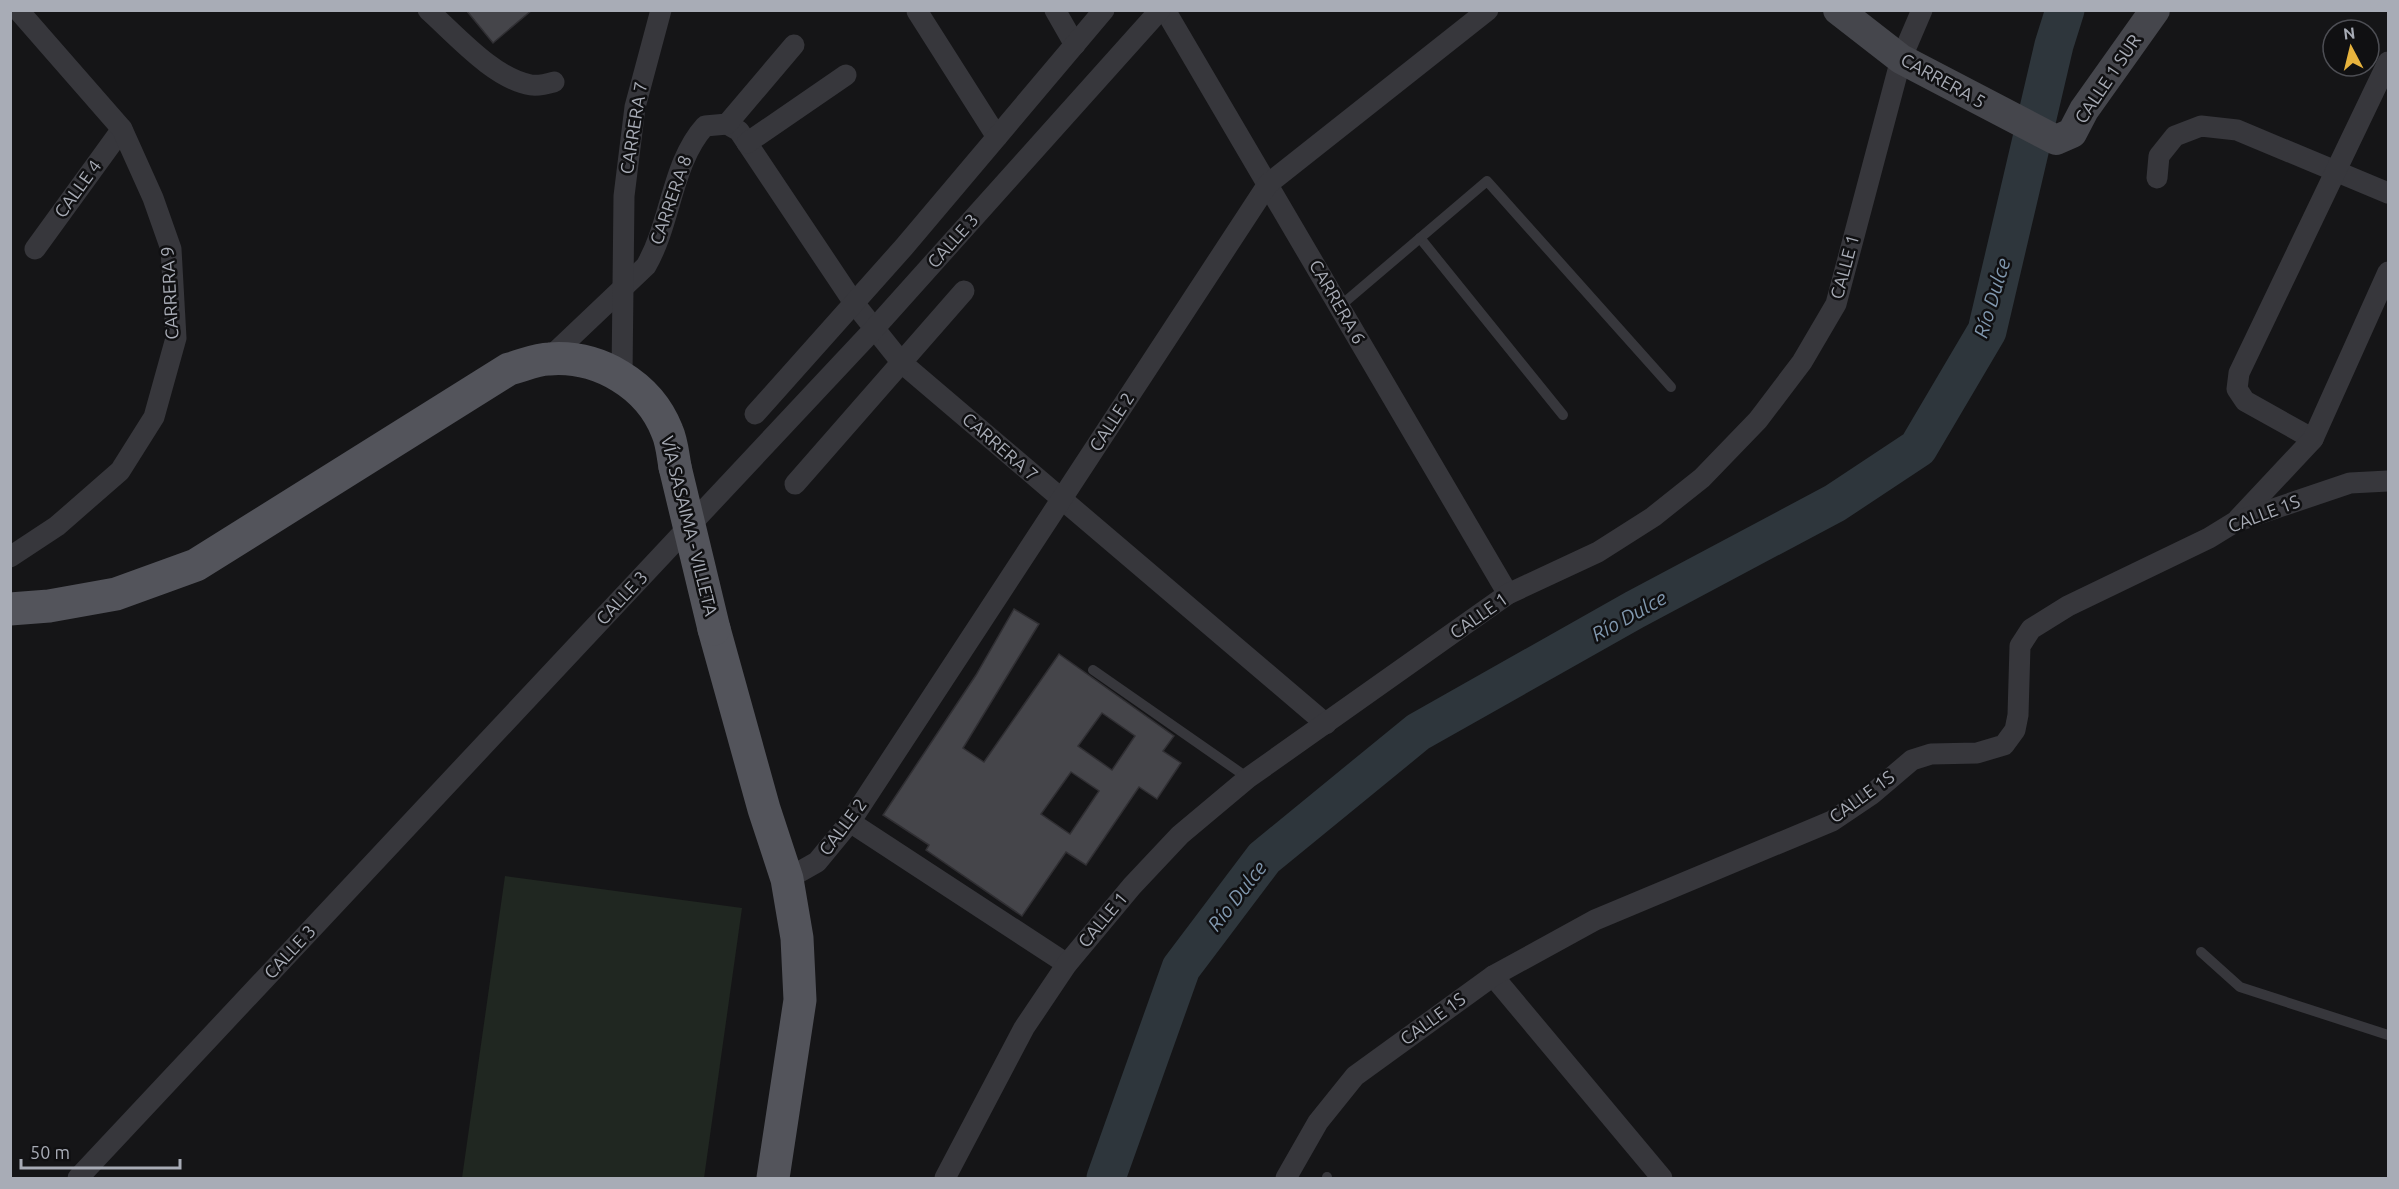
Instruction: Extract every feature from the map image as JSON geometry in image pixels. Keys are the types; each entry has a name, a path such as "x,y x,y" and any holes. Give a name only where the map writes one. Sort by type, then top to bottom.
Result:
{"main road":[{"name":"VÍA SASAIMA - VILLETA","path":"10,609 49,606 116,594 196,565 509,369 548,358 584,361 622,376 648,398 667,431 714,628 787,879 797,938 800,1000 773,1179"}],"street":[{"path":"428,10 482,58 513,81 533,86 554,82"},
{"name":"CARRERA 7","path":"622,376 624,196 635,107 661,10"},
{"path":"1055,10 1075,45"},
{"name":"CALLE 3","path":"755,414 854,303 1104,10"},
{"name":"CALLE 3","path":"78,1179 874,329 1160,10"},
{"name":"CARRERA 6","path":"1165,10 1508,594"},
{"name":"CALLE 2","path":"787,879 817,862 850,822 1268,184 1488,10"},
{"name":"CARRERA 5","path":"1838,10 1901,59 1978,102 2056,140"},
{"name":"CALLE 1","path":"945,1179 1024,1028 1067,964 1132,886 1180,835 1248,778 1508,594 1598,552 1653,517 1702,478 1758,420 1802,362 1836,304 1901,59 1922,10"},
{"name":"CALLE 1 SUR","path":"2056,140 2067,138 2072,133 2084,110 2155,10"},
{"name":"CARRERA 9","path":"10,557 57,526 120,471 154,417 176,338 171,249 153,198 122,129 21,11"},
{"path":"917,11 997,137"},
{"path":"727,124 794,45"},
{"path":"2313,439 2245,401 2237,389 2239,374 2388,62"},
{"path":"747,143 846,75"},
{"name":"CARRERA 7","path":"727,124 739,131 854,303 902,363 1326,724"},
{"name":"CARRERA 8","path":"624,285 646,266 657,247 691,141 705,126 727,124"},
{"path":"2157,178 2159,156 2175,136 2201,126 2236,130 2388,193"},
{"name":"CALLE 4","path":"35,249 122,129"},
{"path":"2235,522 2313,439 2388,272"},
{"path":"548,358 624,285"},
{"path":"795,484 964,291"},
{"name":"CALLE 1S","path":"1286,1179 1318,1122 1355,1076 1493,976 1594,920 1832,821 1872,794 1912,760 1931,754 1977,753 2004,745 2015,730 2020,646 2031,629 2068,606 2209,538 2235,522 2350,483 2388,481"},
{"path":"850,822 1067,964"},
{"path":"1493,976 1662,1179"}],"lane":[{"path":"1339,307 1487,181 1671,387"},
{"path":"1420,238 1563,414"},
{"path":"1093,670 1248,778"},
{"path":"2201,952 2240,987 2388,1035"}],"shaded area":[{"path":"505,876 742,908 704,1178 462,1178"}],"building":[{"path":"466,10 532,10 493,43"},
{"path":"1014,609 1039,624 963,748 984,762 1059,654 1174,736 1163,751 1181,763 1157,799 1139,787 1086,865 1066,852 1022,916 926,850 929,845 883,815 976,675","holes":["1102,713 1135,736 1112,770 1078,746","1071,772 1099,791 1070,834 1041,814"]}],"waterway":[{"name":"Río Dulce","path":"1106,1178 1181,968 1264,858 1418,732 1634,610 1835,503 1918,448 1987,331 2054,45 2065,10"}]}
